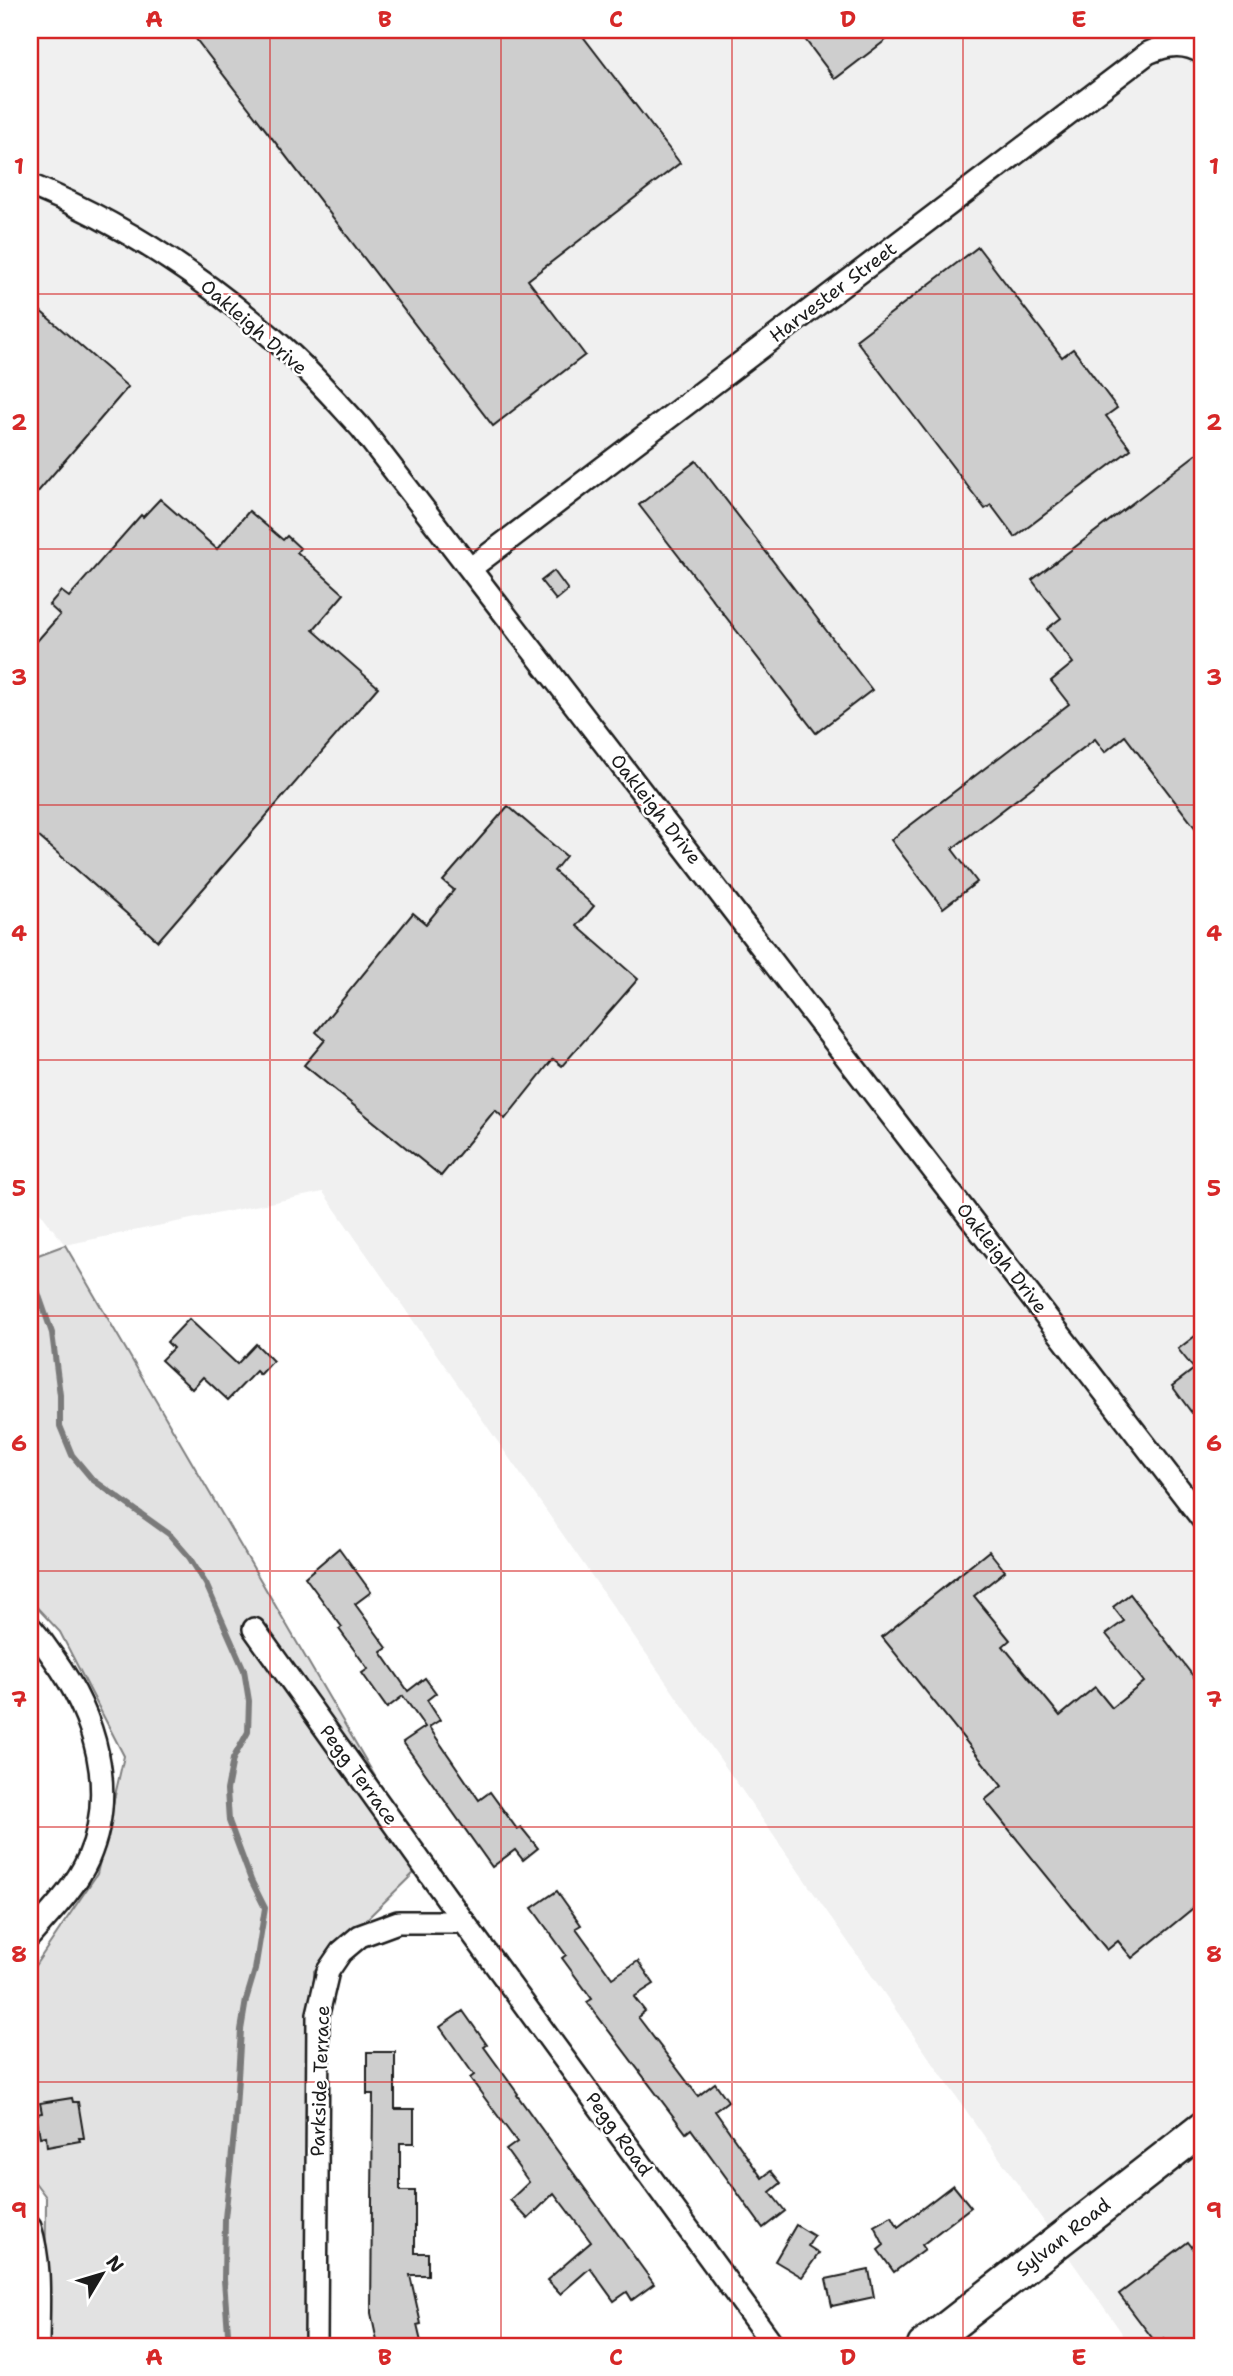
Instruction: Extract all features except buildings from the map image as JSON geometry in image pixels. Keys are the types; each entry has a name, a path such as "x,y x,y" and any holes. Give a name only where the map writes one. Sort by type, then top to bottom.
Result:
{"main road":[{"name":"Sylvan Road","path":"924,2346 1203,2128"}],"street":[{"name":"Harvester Street","path":"471,568 1148,53 1165,46 1190,45 1203,53"},
{"name":"Oakleigh Drive","path":"30,185 77,204 186,270 285,349 362,429 1203,1520"},
{"path":"30,1627 64,1672 85,1710 97,1749 103,1782 100,1822 88,1859 71,1889 30,1936"},
{"name":"Pegg Terrace","path":"254,1629 464,1922"},
{"name":"Parkside Terrace","path":"316,2346 318,2014 328,1971 341,1952 360,1936 398,1922 464,1922"},
{"name":"Pegg Road","path":"464,1922 774,2346"},
{"path":"30,2227 36,2245 39,2281 38,2346"}],"shaded area":[{"path":"30,30 1203,30 1203,2346 1131,2346 323,1192 65,1245 30,1199"},
{"path":"65,1245 425,1862 314,1971 319,2346 45,2346 46,2197 30,2176 30,1973 97,1874 124,1756 60,1632 30,1600 30,1258"}],"waterway":[{"path":"30,1270 52,1333 60,1395 60,1426 72,1455 92,1479 169,1534 189,1557 206,1584 244,1670 249,1701 248,1732 233,1759 227,1790 229,1821 251,1880 265,1908 255,1970 241,2030 225,2218 224,2280 229,2346"}]}
